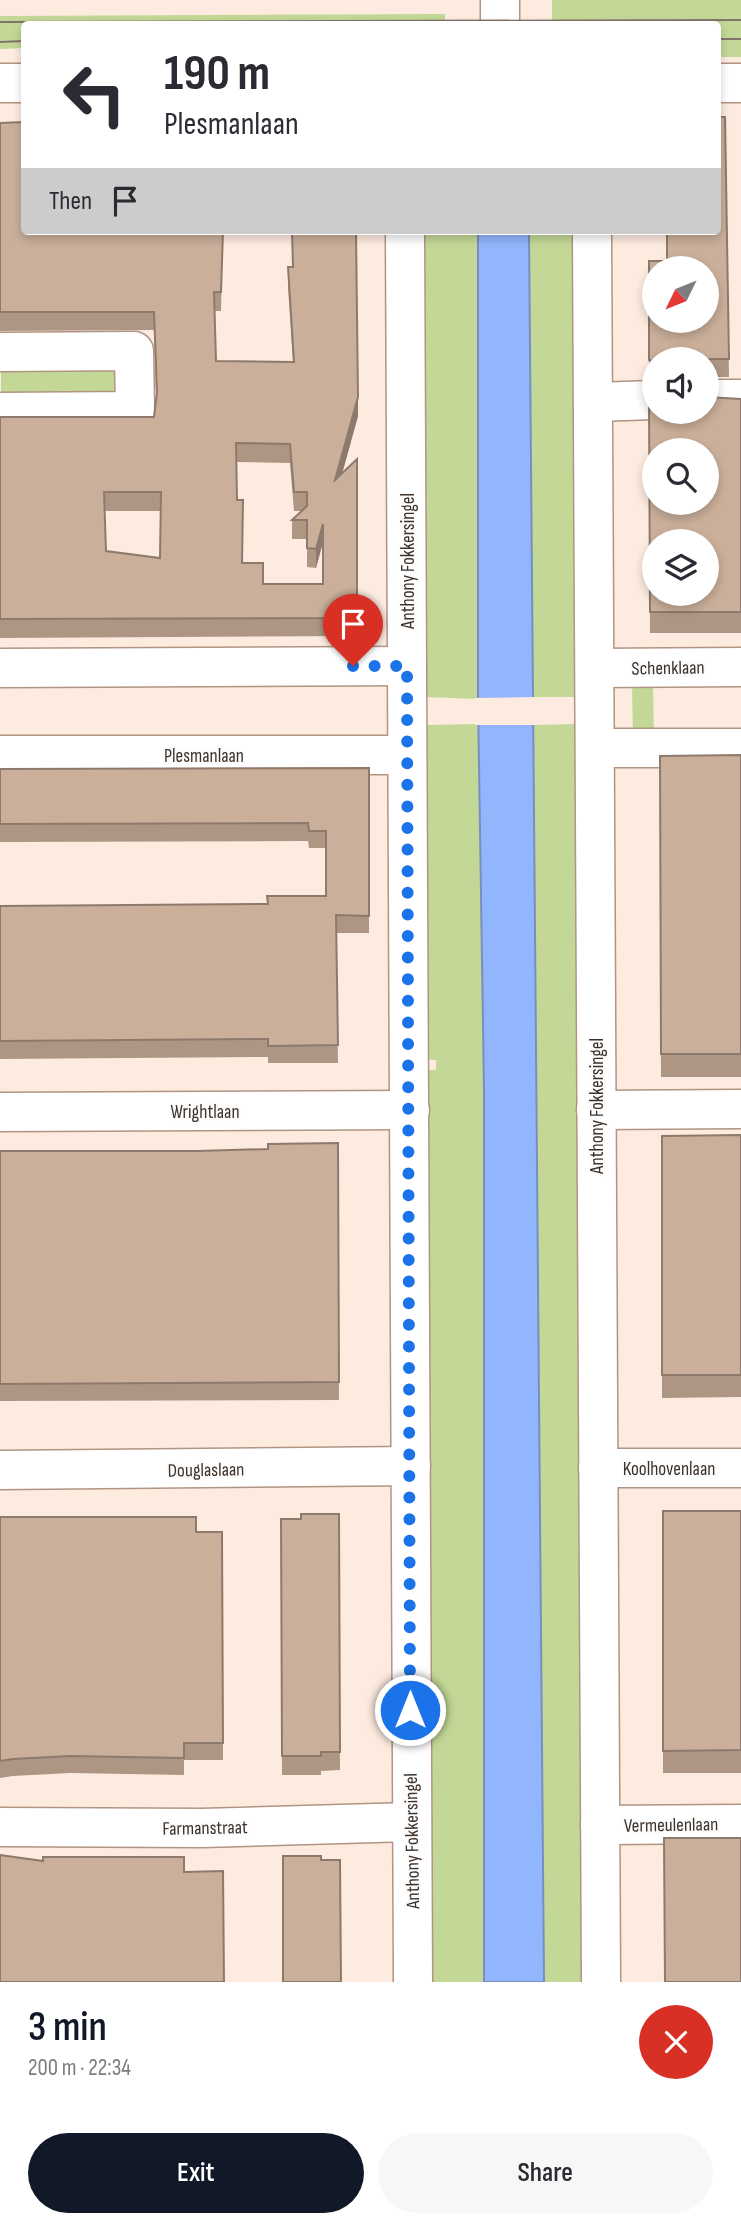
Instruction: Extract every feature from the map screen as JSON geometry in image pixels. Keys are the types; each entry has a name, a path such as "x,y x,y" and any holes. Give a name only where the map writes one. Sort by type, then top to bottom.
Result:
{"street":[{"path":"0,83 21,83"},
{"path":"721,83 741,83"},
{"name":"Anthony Fokkersingel","path":"405,235 410,1110 410,1822 413,1982"},
{"name":"Anthony Fokkersingel","path":"592,235 601,1982"},
{"path":"0,352 134,351 135,411 0,412"},
{"path":"719,399 741,399"},
{"path":"594,402 642,400"},
{"path":"0,668 407,666"},
{"name":"Schenklaan","path":"595,668 741,667"},
{"path":"596,748 741,748"},
{"name":"Plesmanlaan","path":"0,755 407,755"},
{"path":"596,1110 741,1109"},
{"name":"Wrightlaan","path":"0,1112 410,1110"},
{"name":"Douglaslaan","path":"0,1471 411,1466"},
{"name":"Koolhovenlaan","path":"598,1468 741,1468"},
{"name":"Farmanstraat","path":"0,1827 202,1828 410,1822"},
{"name":"Vermeulenlaan","path":"600,1825 741,1824"}],"green space":[{"path":"552,0 741,0 741,57 721,57 721,21 552,21"},
{"path":"445,14 445,21 21,21 21,48 0,49 0,16"},
{"path":"419,235 478,235 478,699 425,697"},
{"path":"529,235 581,235 578,697 532,697"},
{"path":"118,368 119,397 1,400 1,371"},
{"path":"632,684 653,684 654,736 633,737"},
{"path":"478,724 484,1090 484,1982 426,1982 422,1070 436,1070 436,1060 422,1059 426,725"},
{"path":"577,724 587,1982 544,1982 532,725"}],"water":[{"path":"478,235 529,235 544,1982 484,1982 484,1090 478,699"}],"pier":[{"path":"536,697 536,725 475,725 474,698"}],"building":[{"path":"721,117 725,117 729,359 719,359 719,347 649,347 649,333 719,333 719,256 667,256 667,235 721,235"},
{"path":"21,122 21,235 223,235 221,292 214,292 216,361 294,362 288,267 293,267 292,235 356,235 358,397 335,480 357,459 357,618 0,619 0,417 154,417 157,392 154,312 0,312 0,123","holes":["236,443 290,444 294,492 307,492 307,506 292,520 307,520 307,548 316,549 323,524 323,584 263,584 263,563 242,563 243,500 237,500","104,492 161,492 160,558 106,551"]},
{"path":"719,398 741,399 741,612 650,612 650,606 719,606 719,529 650,529 650,515 719,515 719,438 649,438 649,424 719,424"},
{"path":"741,755 741,1054 661,1054 660,756"},
{"path":"369,768 369,916 336,915 338,1045 268,1046 268,1039 0,1041 0,906 268,904 267,896 326,896 326,831 309,831 308,823 0,824 0,769"},
{"path":"741,1135 741,1375 662,1375 662,1136"},
{"path":"338,1143 339,1382 0,1384 0,1151 197,1151 268,1149 268,1144"},
{"path":"663,1511 741,1511 741,1750 663,1751"},
{"path":"301,1514 339,1514 340,1752 321,1752 321,1756 282,1756 281,1519 301,1519"},
{"path":"0,1517 196,1517 196,1532 222,1532 223,1743 184,1743 184,1758 70,1756 0,1761"},
{"path":"664,1838 741,1838 741,1982 665,1982"},
{"path":"0,1855 43,1861 43,1857 184,1857 184,1872 223,1871 224,1982 0,1982"},
{"path":"283,1856 321,1856 321,1860 340,1860 341,1982 283,1982"}],"tram line":[{"path":"370,21 741,20"},
{"path":"0,22 21,22"},
{"path":"721,39 741,39"},
{"path":"0,42 21,41"}],"route":[{"path":"353,666 407,666 412,1428 410,1710"}]}
